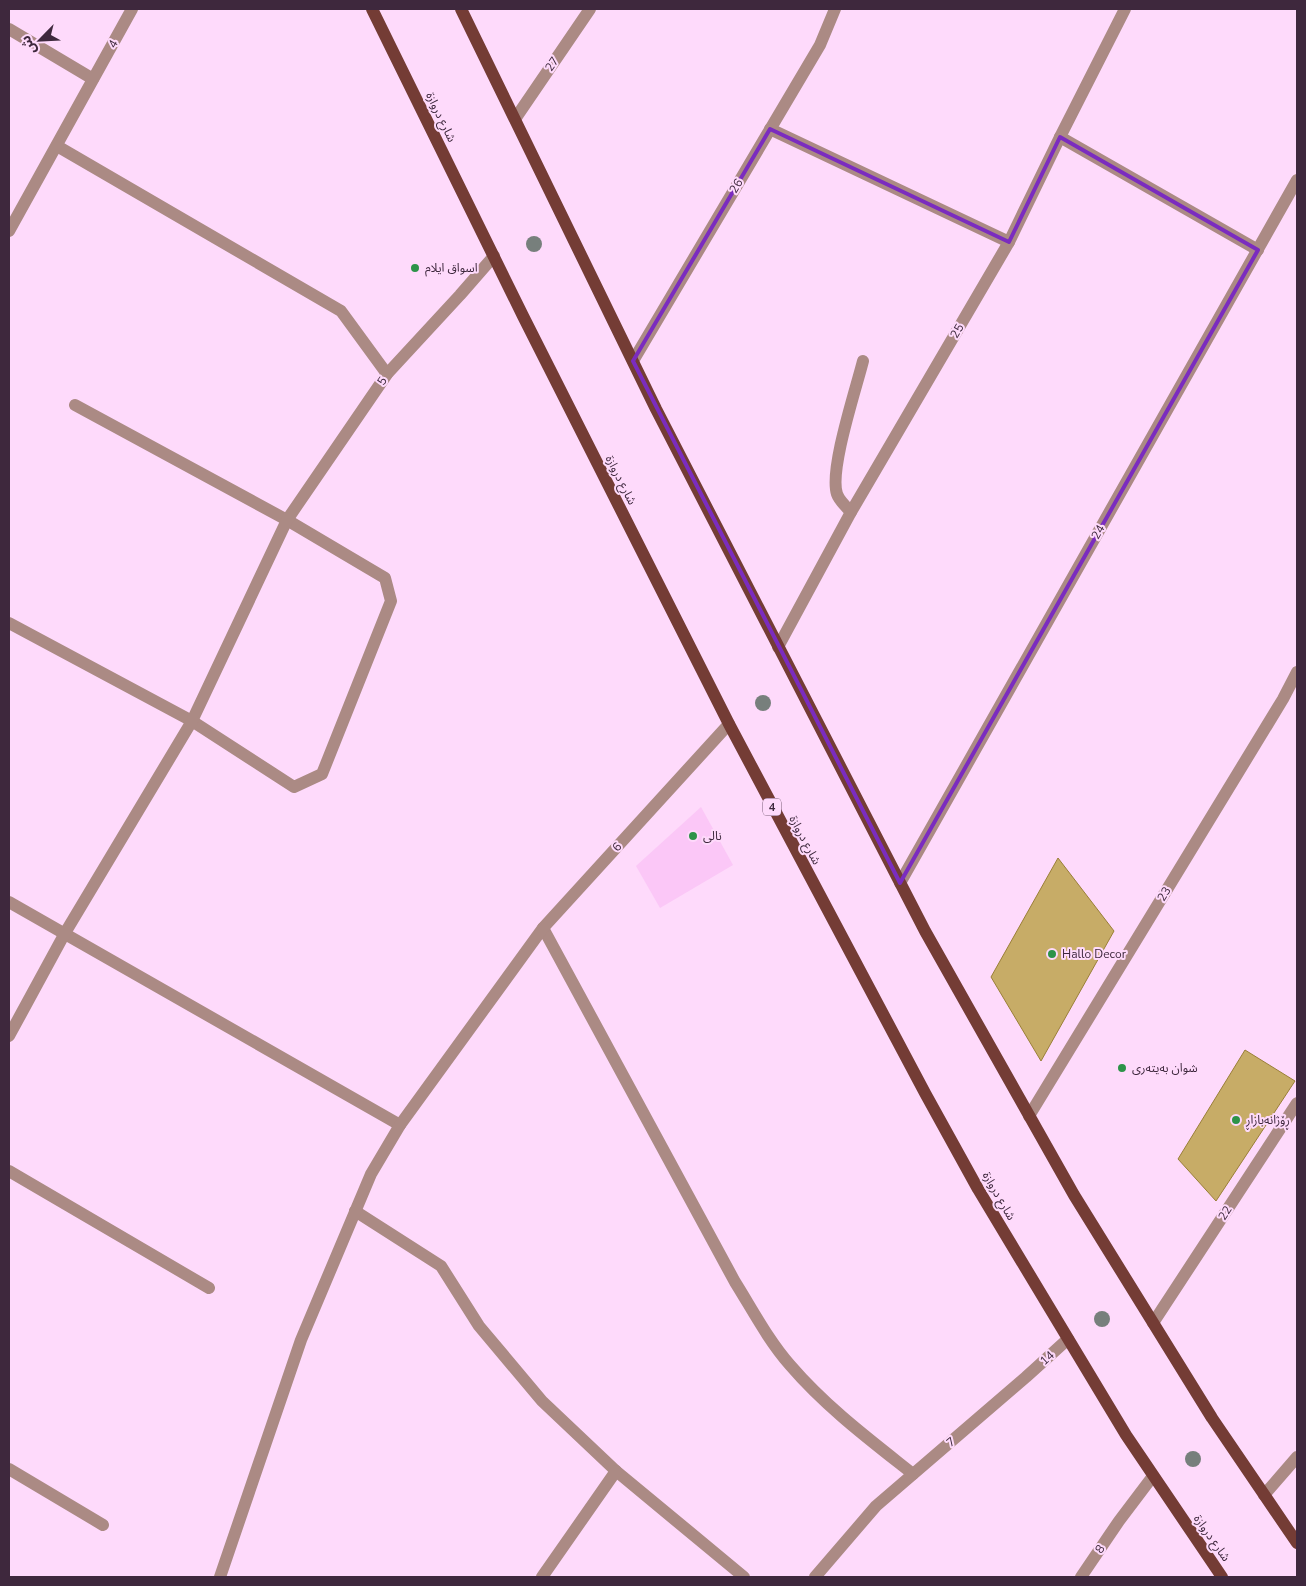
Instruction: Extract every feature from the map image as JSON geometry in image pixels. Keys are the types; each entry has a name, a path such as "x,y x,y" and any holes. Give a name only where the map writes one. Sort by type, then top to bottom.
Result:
{"main road":[{"name":"شارع دروازة","path":"372,9 729,724 925,1093 978,1188 1126,1435 1222,1577"},
{"path":"461,9 633,361 900,883 1074,1195 1212,1418 1297,1543"}],"street":[{"name":"4","path":"9,231 132,9"},
{"name":"27","path":"515,119 590,9"},
{"name":"26","path":"633,361 820,45 835,9"},
{"name":"25","path":"778,647 851,512 1009,242 1125,9"},
{"path":"9,29 93,79"},
{"path":"770,129 1009,242"},
{"path":"1060,137 1258,250"},
{"path":"57,146 341,312 387,374"},
{"name":"24","path":"900,883 1297,180"},
{"name":"5","path":"9,1036 65,933 192,721 287,520 387,374 494,256"},
{"path":"851,512 837,495 835,482 838,456 863,361"},
{"path":"9,624 192,721 294,787 322,774 391,602 385,578 287,520 75,405"},
{"name":"23","path":"1029,1116 1283,699 1297,672"},
{"name":"6","path":"220,1577 301,1340 371,1174 400,1125 543,928 729,724"},
{"path":"9,902 400,1125"},
{"path":"543,928 735,1282 761,1323 789,1363 818,1396 847,1422 913,1474"},
{"name":"22","path":"1153,1323 1297,1103"},
{"path":"9,1171 209,1288"},
{"path":"355,1211 441,1266 479,1326 542,1402 616,1471 744,1577"},
{"name":"14","path":"1026,1377 1068,1339"},
{"name":"7","path":"815,1577 876,1506 1026,1377"},
{"path":"1264,1495 1297,1457"},
{"path":"9,1469 103,1525"},
{"path":"542,1577 616,1471"},
{"name":"8","path":"1081,1577 1119,1521 1153,1476"}],"highlighted area":[{"path":"770,129 1009,242 1060,137 1258,250 900,883 633,361"}],"shaded area":[{"name":"نالی","path":"701,807 733,865 660,908 636,866"}],"building":[{"name":"Hallo Decor","path":"1058,858 1114,931 1041,1061 991,977"},
{"name":"ڕۆژانەبازاڕ","path":"1245,1050 1295,1081 1216,1201 1178,1159"}],"place":[{"name":"اسواق ایلام","path":"415,268"},
{"name":"نالی","path":"693,836"},
{"name":"Hallo Decor","path":"1052,954"},
{"name":"شوان بەیتەری","path":"1122,1068"},
{"name":"ڕۆژانەبازاڕ","path":"1236,1120"}]}
